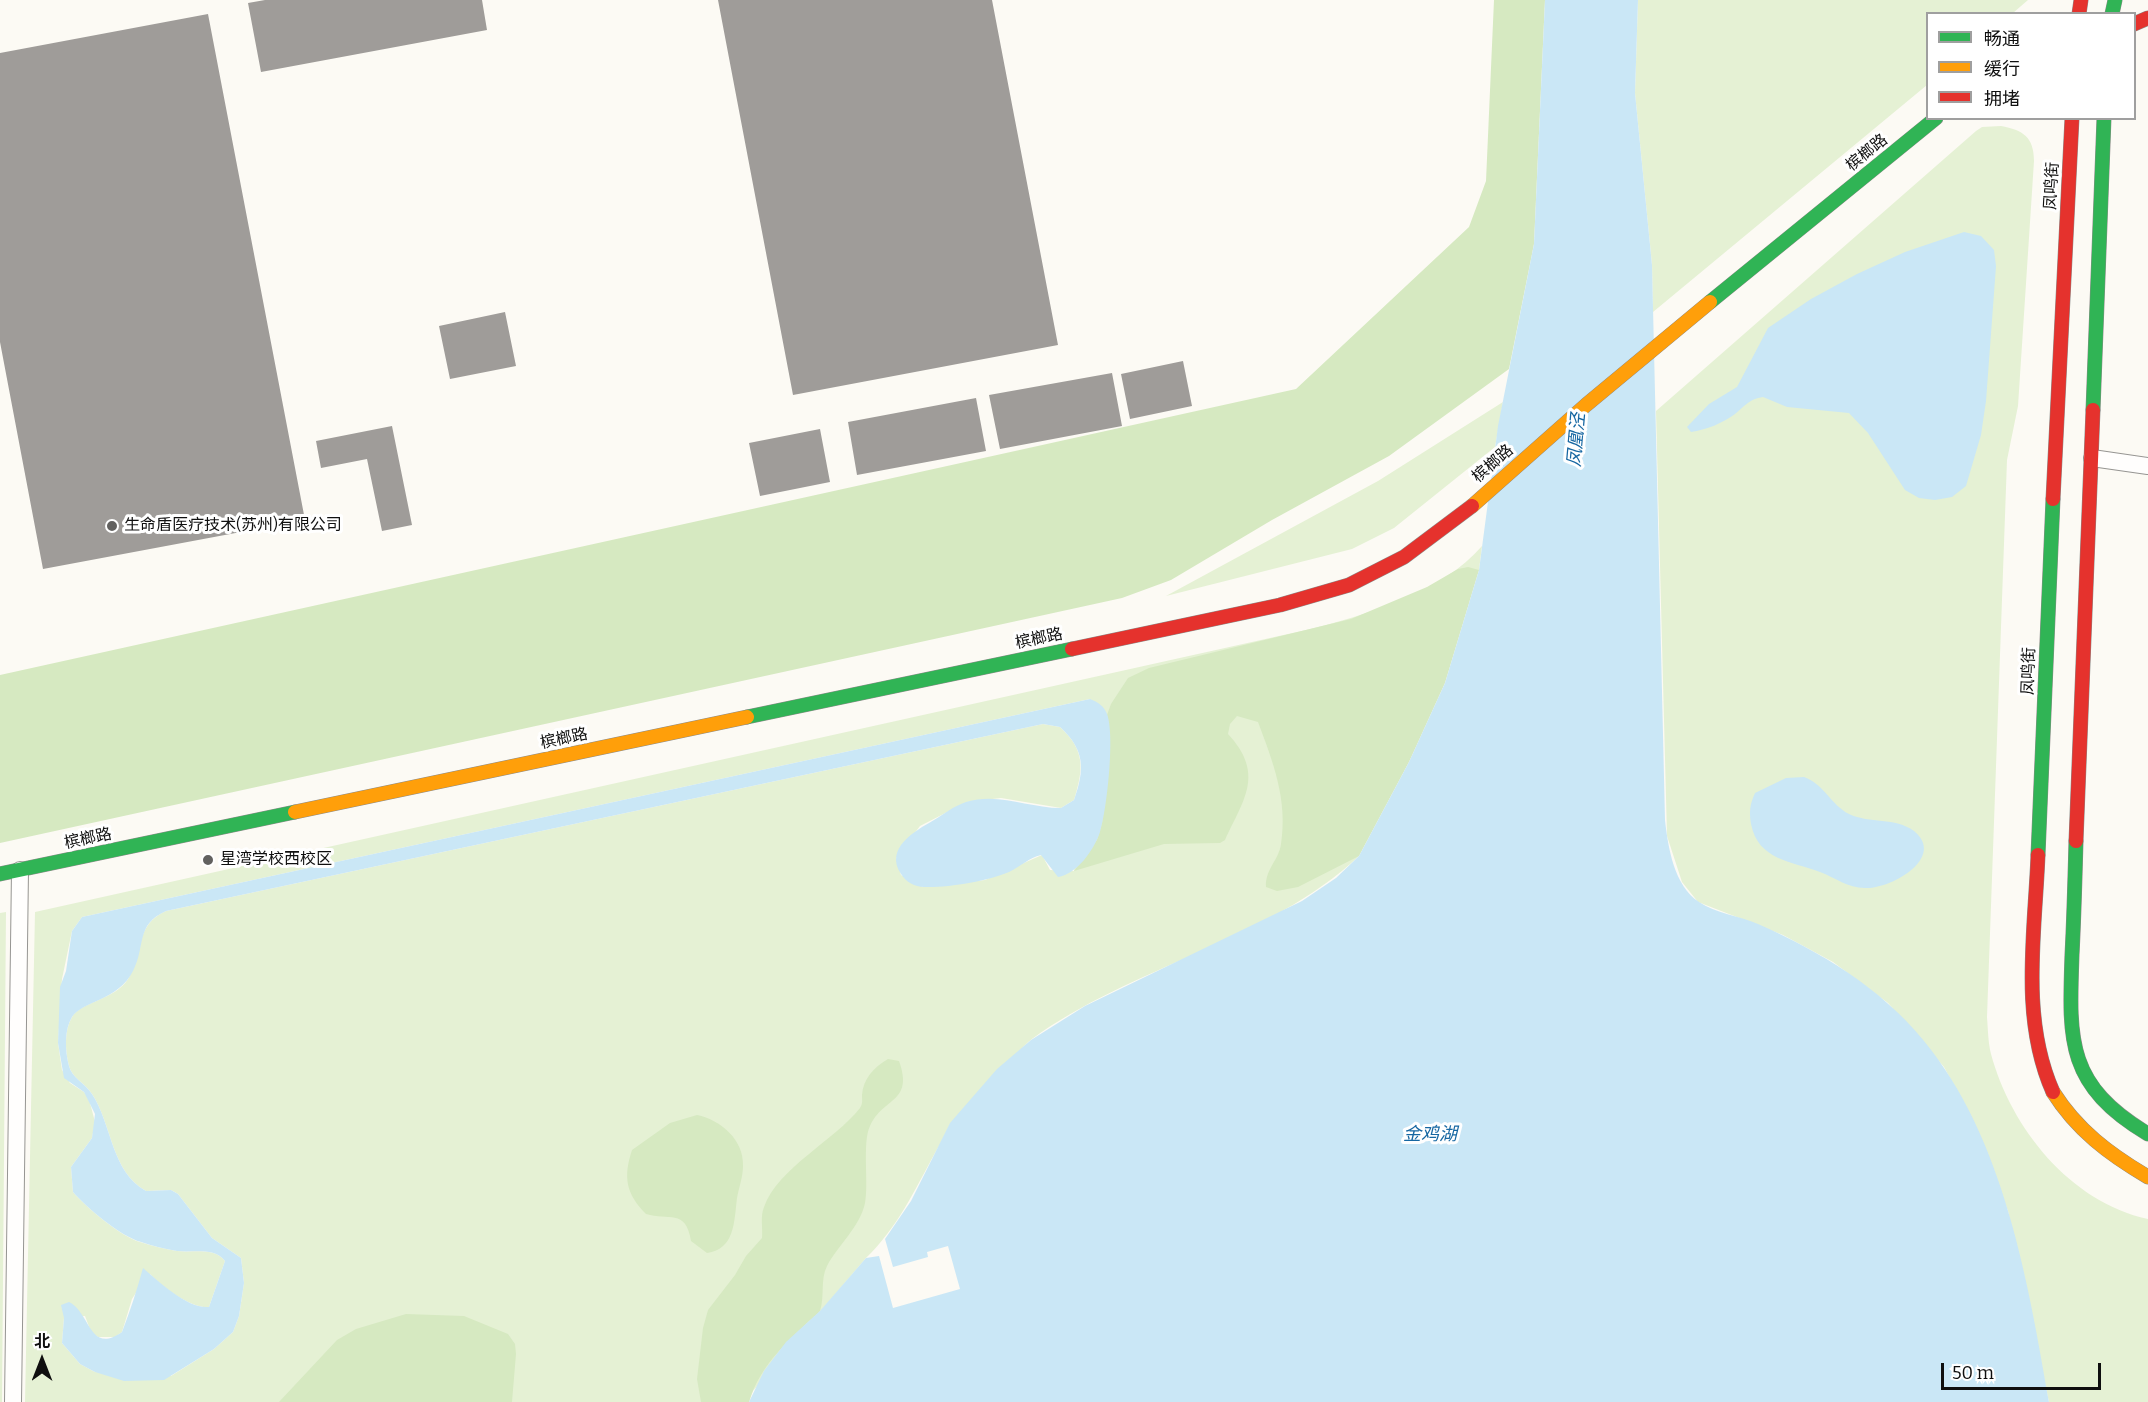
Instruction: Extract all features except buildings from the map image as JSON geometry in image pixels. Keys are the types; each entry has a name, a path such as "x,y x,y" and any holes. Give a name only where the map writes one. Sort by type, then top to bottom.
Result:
{"street":[{"name":"槟榔路","path":"0,874 1280,605 1336,589 1370,576 1402,558 1481,496 1665,339 1934,120"},
{"name":"凤鸣街","path":"2072,120 2051,543 2034,1046 2045,1078 2063,1110 2085,1135 2118,1160 2148,1177"},
{"path":"2104,120 2070,1011 2073,1043 2084,1073 2100,1097 2130,1125 2148,1134"},
{"path":"2092,458 2148,466"},
{"path":"13,1402 20,870"}],"green space":[{"path":"1494,0 1545,0 1534,244 1509,369 1389,456 1272,520 1171,580 1122,598 0,843 0,675 1296,389 1469,227 1486,181"},
{"path":"1638,0 2028,0 2014,12 1926,12 1926,86 1653,312 1652,265 1635,93"},
{"path":"2001,126 2026,136 2032,146 2034,161 2018,406 2007,460 1987,1017 1989,1040 2000,1082 2013,1109 2048,1158 2069,1179 2093,1196 2120,1210 2148,1219 2148,1402 2049,1402 2008,1211 1974,1123 1944,1067 1888,1003 1833,962 1783,935 1698,902 1682,882 1667,836 1656,411 1976,131 1982,127"},
{"path":"1503,402 1495,447 1394,528 1352,549 1166,596 1378,481"},
{"path":"1482,546 1479,570 1359,856 1323,886 1283,911 1112,992 1071,1014 1027,1043 948,1135 887,1234 753,1391 749,1402 25,1402 35,912 1306,630 1401,600 1446,577","holes":["1090,699 1074,871 1050,870 1042,855 985,880 923,887 901,875 896,858 920,826 967,802 1001,798 1061,808 1074,800 1081,769 1078,752 1068,735 1060,727 1043,724 166,911 156,917 144,932 133,969 122,986 115,992 82,1008 72,1017 66,1034 68,1060 73,1074 89,1090 99,1106 119,1160 134,1183 146,1191 171,1190 178,1194 212,1238 241,1258 244,1283 239,1316 233,1332 214,1349 171,1376 95,1372 80,1364 62,1343 64,1318 85,1316 91,1332 98,1337 115,1337 122,1332 132,1299 141,1285 141,1276 150,1274 169,1291 186,1301 194,1305 209,1307 225,1261 209,1252 177,1251 132,1239 104,1221 73,1192 71,1167 92,1138 95,1122 89,1099 84,1092 70,1083 62,1070 58,1043 62,979 72,931 82,917"]},
{"path":"1468,567 1479,570 1445,683 1409,762 1359,856 1298,887 1277,891 1266,887 1268,875 1281,844 1283,828 1281,797 1274,767 1258,722 1237,716 1230,724 1228,734 1246,762 1248,787 1225,840 1220,843 1164,844 1074,871 1097,840 1102,823 1109,766 1107,715 1111,704 1128,678 1149,668 1351,619 1427,587 1458,569"},
{"path":"6,912 2,1402 0,1402 0,913"},
{"path":"888,1059 899,1061 903,1085 900,1092 870,1126 866,1142 865,1203 854,1228 827,1266 820,1311 788,1341 769,1363 754,1388 749,1402 701,1402 697,1379 703,1328 708,1310 735,1275 746,1256 762,1238 763,1211 771,1193 794,1167 860,1108 867,1079 878,1066"},
{"path":"697,1115 714,1121 729,1133 740,1148 743,1166 731,1233 723,1246 707,1253 691,1241 689,1231 680,1220 646,1214 630,1192 627,1177 632,1150 670,1123"},
{"path":"406,1314 464,1316 508,1334 515,1344 516,1354 512,1402 279,1402 337,1340 356,1329"}],"water":[{"name":"金鸡湖","path":"1545,0 1638,0 1635,93 1652,265 1665,820 1674,865 1690,895 1699,902 1712,909 1751,921 1804,946 1869,988 1907,1022 1924,1041 1951,1079 1974,1121 2009,1212 2032,1308 2049,1402 749,1402 764,1371 786,1342 820,1311 866,1258 879,1256 893,1308 960,1289 948,1246 927,1252 928,1257 893,1267 885,1239 911,1201 950,1123 997,1069 1031,1040 1085,1006 1302,901 1336,878 1359,856 1409,762 1445,683 1479,570 1498,426 1534,244"},
{"path":"1964,232 1981,236 1994,250 1996,266 1986,401 1981,435 1966,486 1952,497 1935,500 1919,498 1905,490 1868,433 1849,413 1787,407 1763,397 1751,401 1714,426 1691,432 1687,427 1709,404 1737,387 1768,328 1811,299 1857,274 1905,252"},
{"path":"1090,699 1104,709 1109,724 1109,773 1103,821 1097,839 1084,860 1072,871 1058,877 1041,855 1009,872 979,881 924,887 914,885 903,877 897,865 896,856 904,841 918,829 966,802 990,799 1061,808 1074,800 1081,769 1078,752 1068,735 1060,727 1043,724 166,911 156,917 145,930 137,962 126,981 110,995 84,1007 72,1017 66,1034 68,1060 73,1074 89,1090 99,1106 119,1160 134,1183 146,1191 171,1190 178,1194 212,1238 241,1258 244,1283 239,1316 233,1332 214,1349 164,1380 124,1381 95,1372 80,1364 62,1343 64,1318 61,1305 69,1302 76,1307 97,1336 103,1339 111,1338 122,1332 143,1268 183,1299 192,1304 209,1307 225,1261 209,1252 177,1251 133,1239 104,1221 73,1192 71,1167 92,1138 95,1114 84,1092 64,1078 58,1043 60,987 66,971 72,931 82,917"},
{"path":"1804,777 1817,784 1849,814 1899,824 1914,831 1922,841 1924,851 1920,860 1902,877 1890,883 1878,887 1860,888 1768,852 1755,836 1751,824 1750,808 1755,793 1786,778"}],"traffic: fast":[{"path":"2112,12 2115,0"},
{"path":"1710,302 1934,120"},
{"path":"2093,410 2104,120"},
{"path":"2038,855 2053,499"},
{"path":"747,717 1072,649"},
{"path":"0,874 295,812"},
{"path":"2076,841 2071,1012 2078,1058 2087,1078 2101,1097 2121,1116 2148,1134"}],"traffic: slow":[{"path":"1472,506 1586,405 1710,302"},
{"path":"295,812 747,717"},
{"path":"2053,1092 2083,1130 2120,1159 2148,1177"}],"traffic: jam":[{"path":"2079,12 2081,0"},
{"path":"2136,23 2148,18"},
{"path":"2053,499 2072,120"},
{"path":"2076,841 2093,410"},
{"path":"1072,649 1280,605 1349,585 1404,557 1472,506"},
{"path":"2038,855 2033,945 2033,1005 2036,1035 2053,1092"}],"place":[{"name":"生命盾医疗技术(苏州)有限公司","path":"112,526"},
{"name":"星湾学校西校区","path":"208,860"}],"water label":[{"name":"凤凰泾","path":"1577,440"}]}
